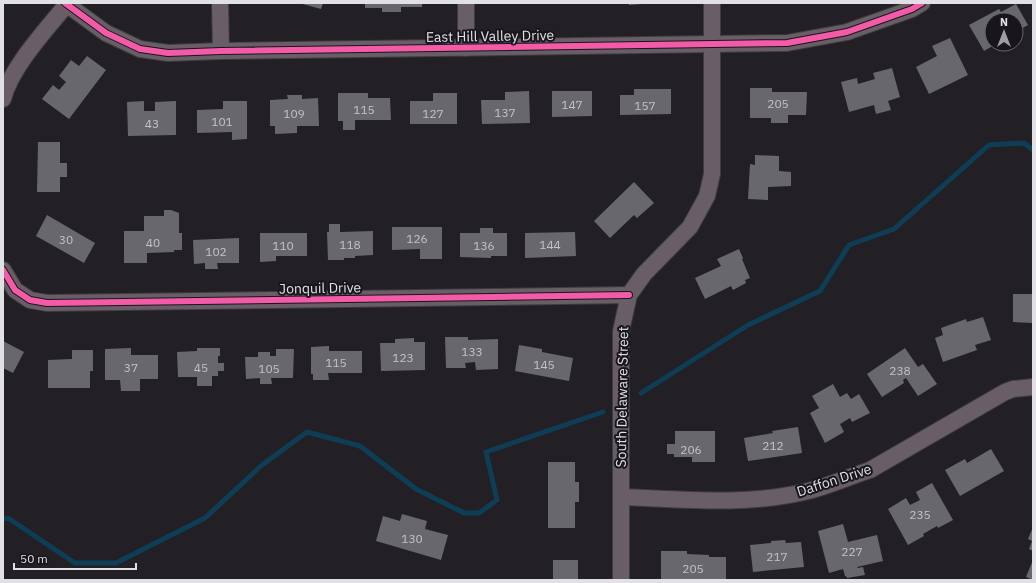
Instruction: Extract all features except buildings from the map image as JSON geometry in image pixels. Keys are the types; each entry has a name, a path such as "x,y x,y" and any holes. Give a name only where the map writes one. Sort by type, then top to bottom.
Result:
{"street":[{"path":"220,3 220,51"},
{"path":"466,3 466,48"},
{"name":"South Delaware Street","path":"621,580 621,331 629,295 644,274 690,228 707,196 712,174 712,3"},
{"name":"East Hill Valley Drive","path":"66,4 106,33 140,49 168,53 712,43 787,43 847,32 912,9 922,3"},
{"path":"3,99 5,90 16,69 66,4"},
{"name":"Jonquil Drive","path":"3,270 15,290 30,300 47,303 629,295"},
{"name":"Daffon Drive","path":"621,497 714,500 758,499 804,492 856,476 870,470 991,399 1012,389 1030,387"}],"waterway":[{"path":"641,393 748,325 820,291 849,245 894,229 989,145 1024,143 1033,150"},
{"path":"3,519 8,518 75,563 116,563 205,518 262,465 307,432 360,446 416,489 464,513 479,513 497,500 486,452 603,412"}],"cycle path":[{"path":"65,3 106,33 140,49 168,53 787,43 847,32 912,9 922,3"},
{"path":"3,270 15,290 30,300 47,303 629,295"}]}
